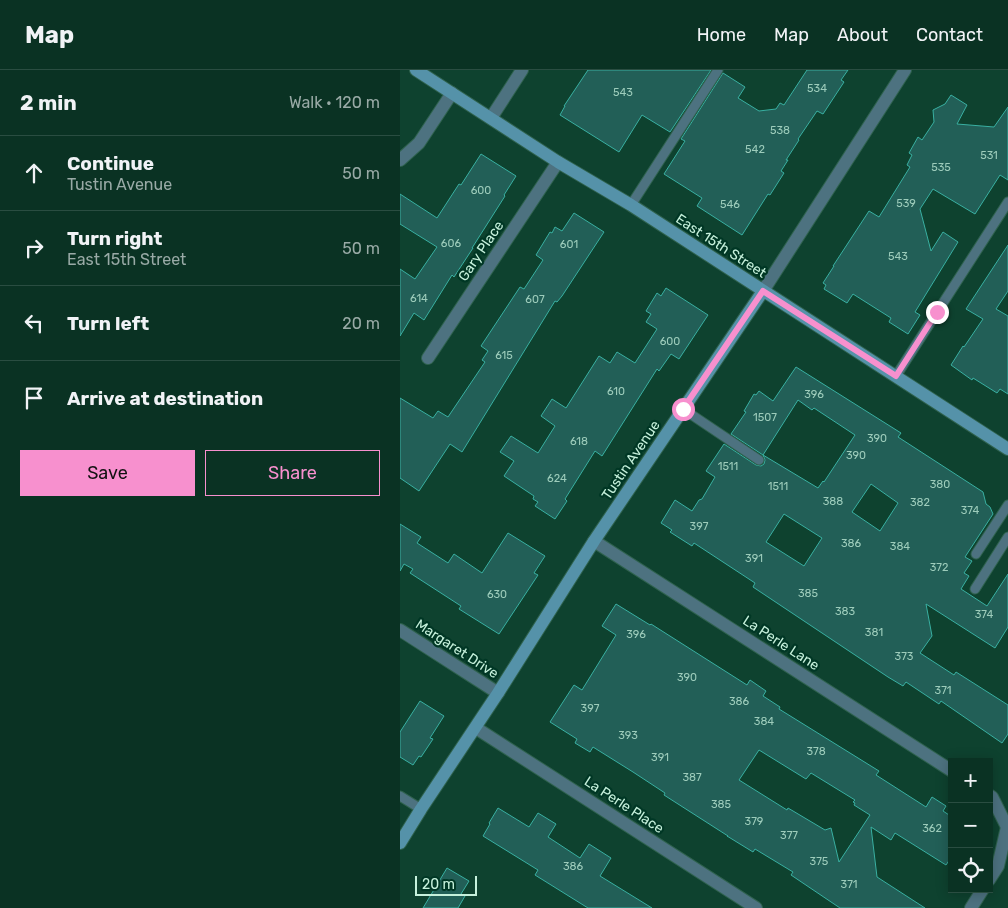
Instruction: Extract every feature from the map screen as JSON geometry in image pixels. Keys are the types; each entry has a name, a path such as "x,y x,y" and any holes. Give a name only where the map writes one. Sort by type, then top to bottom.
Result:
{"street":[{"name":"East 15th Street","path":"416,70 1008,449"},
{"path":"491,118 522,70"},
{"name":"Tustin Avenue","path":"400,843 421,808 476,728 594,541 763,291 905,70"},
{"path":"400,160 419,143 452,93"},
{"name":"Gary Place","path":"428,358 558,162"},
{"name":"La Perle Lane","path":"594,541 948,768"},
{"name":"Margaret Drive","path":"400,630 498,693"},
{"name":"La Perle Place","path":"476,728 756,908"},
{"path":"993,799 1007,827 998,866 993,874"},
{"path":"971,908 980,893"}],"lane":[{"path":"631,206 718,70"},
{"path":"896,376 1008,202"},
{"path":"683,409 758,460"},
{"path":"976,554 1008,505"},
{"path":"975,589 1008,537"},
{"path":"400,796 421,808"}],"building":[{"path":"588,70 711,70 670,132 642,115 619,152 560,115"},
{"path":"807,70 848,70 841,80 844,82 823,114 817,111 798,139 781,171 784,173 742,235 697,206 702,198 664,174 685,141 681,139 723,73 745,87 738,98 759,111 776,109 780,103 784,105"},
{"path":"951,95 967,105 957,124 994,127 1008,107 1008,180 1000,175 975,214 933,189 920,209 931,251 943,232 958,242 915,312 920,315 908,334 889,322 891,318 853,294 847,303 824,289 826,285 823,283 869,211 879,217 910,167 907,165 912,155 909,153 918,137 922,140 934,122 933,110 945,104"},
{"path":"481,154 516,176 473,248 454,277 452,275 424,320 414,313 400,336 400,269 415,279 437,247 400,224 400,194 437,218"},
{"path":"574,213 604,232 562,296 557,302 555,301 462,452 450,444 419,491 400,478 400,398 433,418 438,411 448,417 485,362 482,360 488,351 481,346 520,287 524,289 543,260 536,255 550,232 552,233 555,227 562,231"},
{"path":"1008,245 1008,291 996,309 1008,316 1008,394 1000,389 997,393 973,378 972,380 951,365 983,319 966,309"},
{"path":"666,288 708,315 679,359 671,354 659,371 657,369 602,456 595,451 565,499 567,501 555,519 535,506 538,502 533,499 534,496 504,476 514,461 500,452 511,436 538,453 555,426 541,416 552,399 566,408 599,356 610,363 617,352 635,363 657,329 646,322 651,314 646,311 657,293 661,296"},
{"path":"796,367 901,433 898,437 983,492 986,504 990,507 993,514 965,557 972,561 964,573 969,576 961,589 987,606 1008,574 1008,627 995,648 926,604 932,636 920,653 954,675 956,672 1008,705 1008,734 1002,743 941,701 939,704 906,682 903,686 888,677 753,587 755,583 694,543 692,546 670,532 672,530 661,523 675,500 692,511 699,500 702,499 715,477 706,471 724,444 756,465 761,466 764,464 763,455 731,434 746,412 744,411 754,394 756,395 759,391 773,401","holes":["798,400 812,410 814,408 855,435 818,488 763,455","871,484 898,503 880,531 852,512","784,514 822,538 804,566 766,542"]},
{"path":"400,524 421,537 417,543 448,563 454,554 482,573 508,533 545,556 534,573 538,575 499,634 459,609 461,606 410,573 413,569 404,564 400,571"},
{"path":"616,604 747,685 750,680 766,691 763,696 780,707 779,709 879,771 876,775 926,807 932,797 946,806 943,811 948,814 948,862 946,865 895,833 891,840 871,827 877,877 925,908 840,908 791,875 793,872 755,849 753,852 727,836 664,795 665,793 593,747 590,752 575,743 577,739 550,722 574,685 582,690 616,635 602,626","holes":["759,750 806,779 811,773 855,800 853,802 855,803 854,805 870,815 839,862 831,828 825,830 788,808 787,810 739,780"]},
{"path":"420,701 444,716 430,738 433,739 413,765 400,757 400,732"},
{"path":"498,808 529,827 538,813 556,824 548,837 580,858 589,844 611,858 600,876 652,908 588,908 535,875 538,870 483,836"},
{"path":"447,868 469,881 461,894 465,896 458,908 423,908"}],"route":[{"path":"683,409 763,291 896,376 937,312"}]}
